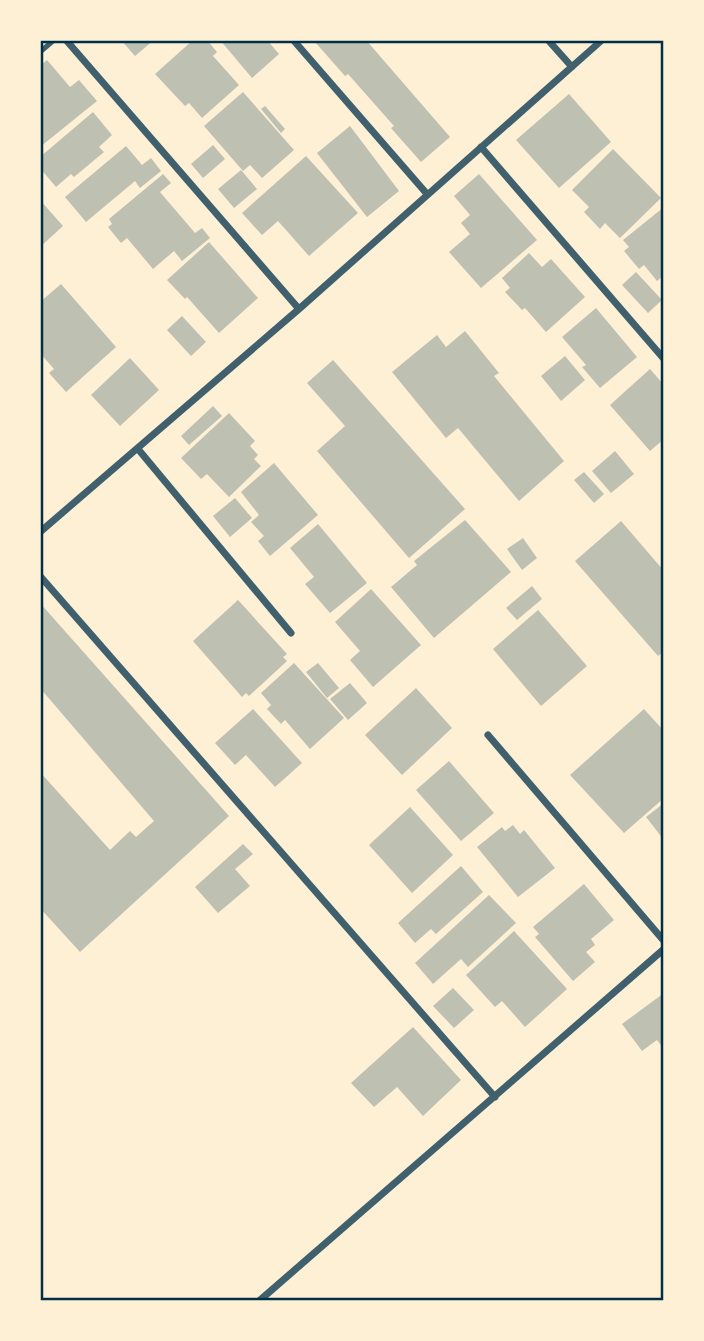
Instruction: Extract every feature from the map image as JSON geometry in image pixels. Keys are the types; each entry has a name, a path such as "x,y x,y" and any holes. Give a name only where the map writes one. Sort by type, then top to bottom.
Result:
{"street":[{"path":"66,40 299,309"},
{"path":"548,40 572,67"},
{"path":"40,532 299,309 602,40"},
{"path":"295,42 427,194"},
{"path":"481,146 664,359"},
{"path":"138,449 291,633"},
{"path":"40,576 495,1097"},
{"path":"488,735 664,941"},
{"path":"259,1301 664,949"}],"lane":[{"path":"40,52 54,40"}],"building":[{"path":"121,40 154,40 135,56"},
{"path":"193,40 207,40 217,52 213,56 239,85 202,118 189,103 185,106 155,74"},
{"path":"220,40 267,40 279,54 252,78"},
{"path":"366,40 450,137 421,162 391,128 394,126 348,74 345,76 315,42"},
{"path":"47,60 70,87 79,80 97,101 40,147 40,66"},
{"path":"243,92 294,150 262,178 250,165 243,171 204,126"},
{"path":"569,94 611,142 559,188 516,140"},
{"path":"265,106 285,129 281,133 261,109"},
{"path":"93,112 112,135 99,147 104,152 74,177 71,174 56,187 40,168 40,157"},
{"path":"350,126 399,191 367,217 317,153"},
{"path":"213,145 225,159 203,178 191,164"},
{"path":"126,146 142,165 151,158 161,171 140,188 135,181 86,222 65,197"},
{"path":"613,149 661,198 620,238 605,223 600,229 584,212 589,207 572,190"},
{"path":"306,156 358,213 309,256 278,221 262,235 242,213"},
{"path":"241,170 257,189 234,208 218,189"},
{"path":"163,174 171,183 160,192 195,233 202,228 210,238 182,261 174,251 153,269 127,238 121,243 108,227 112,224 109,219"},
{"path":"479,174 537,240 481,288 449,252 470,234 461,223 470,215 454,196"},
{"path":"40,200 63,226 40,247"},
{"path":"664,207 664,275 657,281 644,265 639,269 624,251 629,247 623,240"},
{"path":"209,242 258,298 219,333 187,297 185,299 167,280"},
{"path":"529,253 542,267 551,259 585,297 546,332 525,308 522,310 505,292 510,288 502,278"},
{"path":"636,272 662,300 648,313 622,285"},
{"path":"61,284 116,347 66,392 49,373 54,369 40,353 40,302"},
{"path":"596,308 637,357 600,388 582,367 586,365 562,337"},
{"path":"182,316 206,342 191,356 167,330"},
{"path":"465,331 499,373 494,376 564,461 519,501 458,428 446,438 392,372 437,335 446,347"},
{"path":"565,356 585,380 561,401 541,376"},
{"path":"130,358 159,390 120,426 91,395"},
{"path":"333,360 465,509 409,558 317,451 345,426 307,383"},
{"path":"650,369 664,385 664,439 650,451 610,405"},
{"path":"213,406 222,416 189,445 181,436"},
{"path":"229,413 255,441 250,446 258,455 254,459 261,466 229,497 207,474 201,479 181,458"},
{"path":"615,451 634,474 611,493 592,471"},
{"path":"274,463 318,515 270,556 258,541 264,536 251,522 259,515 241,492"},
{"path":"584,472 604,494 594,503 574,480"},
{"path":"235,498 252,518 230,537 213,516"},
{"path":"465,520 511,572 434,638 391,587 417,565 414,561"},
{"path":"621,521 664,571 664,651 658,656 575,561"},
{"path":"318,524 367,583 330,613 305,584 314,577 290,548"},
{"path":"523,538 537,558 522,570 507,549"},
{"path":"532,586 542,599 517,620 506,608"},
{"path":"371,589 421,645 373,687 350,660 360,651 335,622"},
{"path":"238,600 287,654 283,657 287,661 249,696 246,693 242,697 193,641"},
{"path":"40,603 229,816 80,952 40,908 40,772 110,850 130,831 136,837 154,821 40,688"},
{"path":"538,610 587,666 541,706 493,649"},
{"path":"294,663 344,718 310,749 285,720 281,724 267,709 271,705 261,693"},
{"path":"318,663 339,688 327,698 306,672"},
{"path":"350,683 367,703 348,720 330,699"},
{"path":"416,688 452,728 402,775 365,735"},
{"path":"253,709 302,763 275,787 246,755 235,765 215,743"},
{"path":"644,709 664,731 664,798 624,833 570,775"},
{"path":"449,761 494,813 461,841 416,790"},
{"path":"664,803 664,840 646,817"},
{"path":"410,807 453,855 412,893 369,845"},
{"path":"513,825 520,834 524,830 555,868 518,897 477,847 502,827 505,831"},
{"path":"243,844 253,854 235,869 250,886 218,913 195,887"},
{"path":"461,866 483,892 436,934 431,929 415,943 398,923"},
{"path":"584,884 614,920 591,939 595,945 586,952 595,962 573,981 535,937 539,934 533,927"},
{"path":"489,895 516,923 468,967 461,959 433,984 415,963"},
{"path":"514,931 567,989 525,1027 502,1001 495,1007 466,975"},
{"path":"453,988 474,1010 454,1028 433,1006"},
{"path":"664,993 664,1049 657,1040 642,1051 622,1024"},
{"path":"413,1027 461,1080 423,1116 397,1087 374,1107 351,1083"}]}
